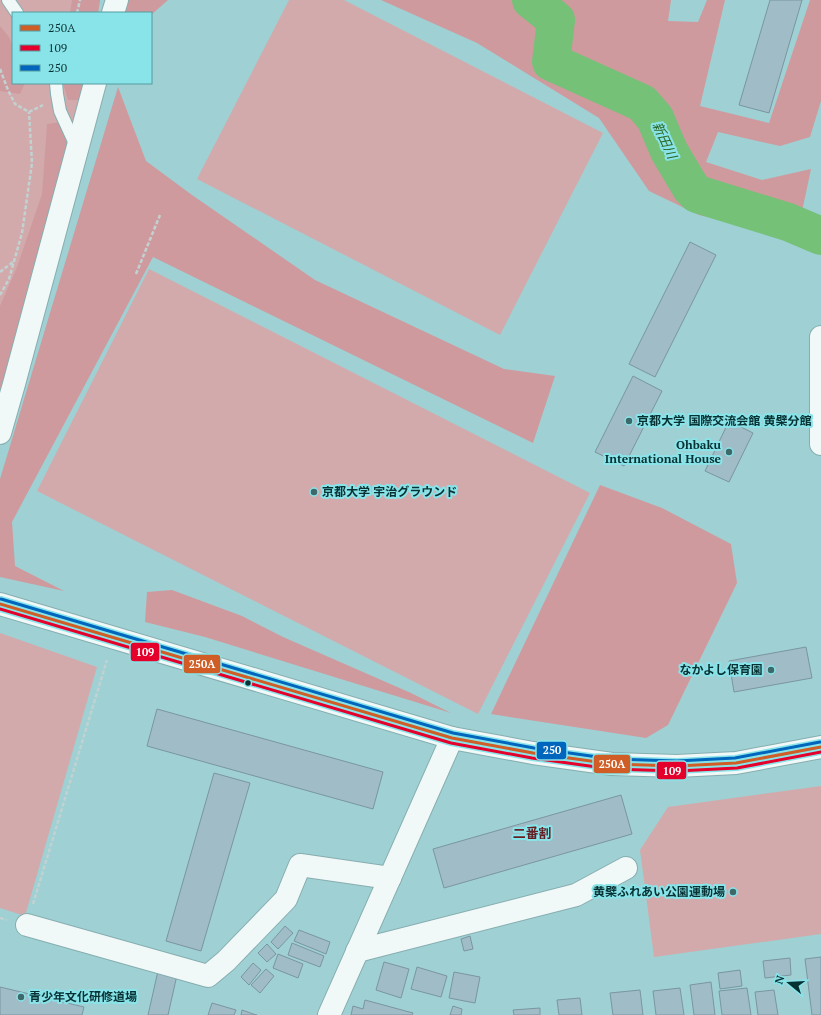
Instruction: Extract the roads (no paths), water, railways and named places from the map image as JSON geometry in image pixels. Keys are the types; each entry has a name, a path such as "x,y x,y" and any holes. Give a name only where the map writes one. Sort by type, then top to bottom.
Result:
{"street":[{"path":"113,12 117,0"},
{"path":"0,433 95,84"},
{"path":"821,337 821,444"},
{"path":"0,604 452,738 533,754 612,764 677,766 736,763 821,747"},
{"path":"329,1015 452,738"},
{"path":"27,925 208,976 226,961 286,899 300,865 390,878"},
{"path":"357,951 576,895 626,868"}],"lane":[{"path":"8,0 16,12"},
{"path":"56,84 60,111 77,150"}],"waterway":[{"name":"新田川","path":"531,0 556,20 551,62 642,103 655,118 669,151 691,188 697,194 788,222 821,236"}],"place":[{"name":"京都大学 国際交流会館 黄檗分館","path":"629,421"},
{"name":"Ohbaku International House","path":"729,452"},
{"name":"京都大学 宇治グラウンド","path":"314,492"},
{"name":"なかよし保育園","path":"771,670"},
{"name":"黄檗ふれあい公園運動場","path":"733,892"},
{"name":"青少年文化研修道場","path":"21,997"}],"district":[{"name":"二番割","path":"532,833"}]}
